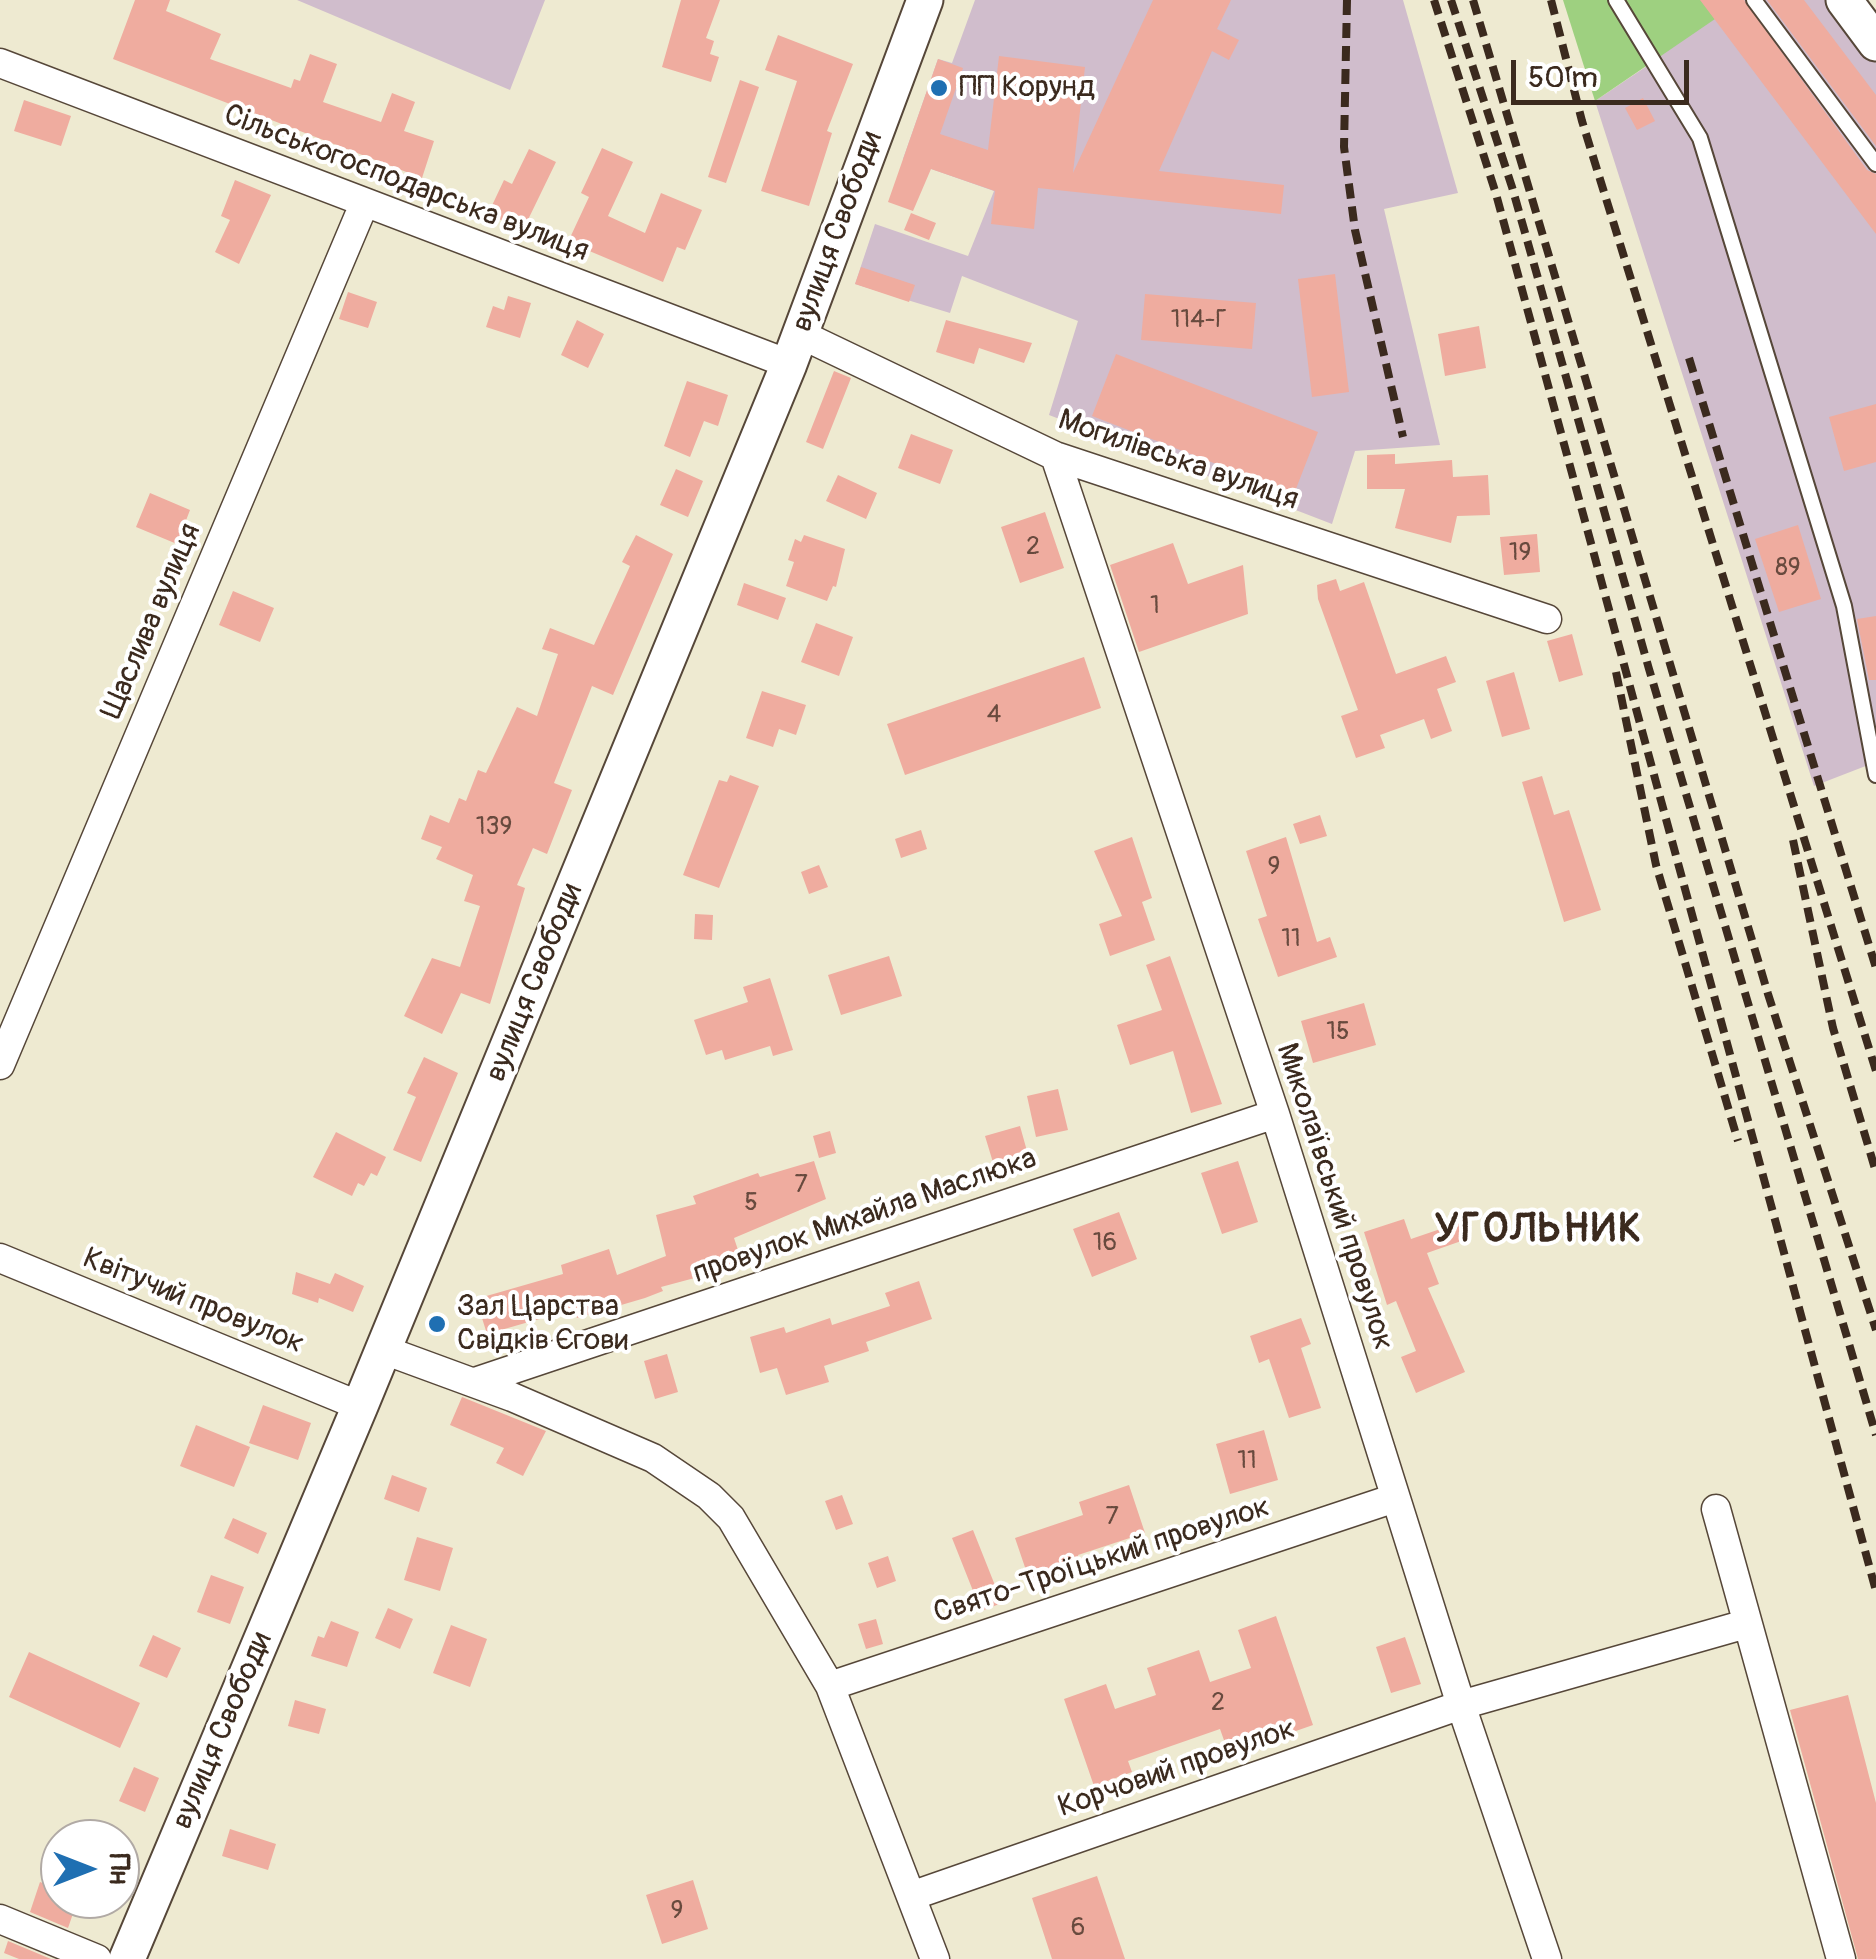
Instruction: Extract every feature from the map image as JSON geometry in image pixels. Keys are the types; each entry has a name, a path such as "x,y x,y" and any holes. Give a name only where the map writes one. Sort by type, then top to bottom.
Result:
{"street":[{"name":"вулиця Свободи","path":"127,1959 384,1350 795,349 925,0"},
{"path":"1844,0 1876,43"},
{"name":"Сільськогосподарська вулиця","path":"0,64 364,204 795,349"},
{"name":"Щаслива вулиця","path":"0,1065 364,204"},
{"name":"Могилівська вулиця","path":"795,349 1055,456 1548,619"},
{"name":"Миколаївський провулок","path":"1055,456 1275,1114 1461,1705 1547,1959"},
{"name":"провулок Михайла Маслюка","path":"475,1382 1275,1114"},
{"name":"Квітучий провулок","path":"0,1258 360,1406"},
{"path":"384,1350 475,1382 653,1458 709,1496 731,1518 830,1686 914,1895 935,1959"},
{"name":"Свято-Троїцький провулок","path":"830,1686 1395,1498"},
{"path":"1716,1509 1840,1959"},
{"name":"Корчовий провулок","path":"914,1895 1461,1705 1746,1624"},
{"path":"0,1919 97,1959"}],"lane":[{"path":"1616,0 1690,119 1703,147 1844,606 1876,776"},
{"path":"1754,0 1876,164"}],"shaded area":[{"path":"297,0 545,0 510,90"},
{"path":"975,0 1403,0 1458,193 1384,209 1440,445 1355,451 1332,524 1049,415 1078,321 962,276 950,313 855,284 875,224 968,256 994,191 903,159 938,59 952,63"},
{"path":"1701,0 1829,0 1876,63 1876,762 1814,786 1595,101 1647,66"}],"green space":[{"path":"1563,0 1701,0 1715,19 1595,101"}],"building":[{"path":"135,0 170,0 166,11 221,34 210,59 291,88 294,79 300,81 310,54 337,64 323,102 381,122 392,93 415,102 404,131 434,141 422,178 113,59"},
{"path":"681,0 720,0 706,38 714,41 710,54 719,57 711,82 662,67"},
{"path":"1153,0 1231,0 1217,29 1239,40 1229,60 1212,51 1159,171 1284,185 1281,214 1038,188 1034,229 991,224 995,191 931,169 913,211 888,202 938,59 963,68 940,134 988,150 999,56 1085,67 1073,173"},
{"path":"1700,0 1744,0 1867,170 1876,174 1876,234"},
{"path":"1767,0 1804,0 1876,95 1876,146"},
{"path":"778,35 853,64 827,131 832,133 809,206 761,191 797,81 765,70"},
{"path":"740,80 759,87 726,183 708,177"},
{"path":"1643,98 1655,121 1637,130 1625,108"},
{"path":"24,100 71,116 61,146 14,131"},
{"path":"602,148 633,162 608,216 645,233 661,193 702,210 685,250 677,247 663,282 568,242 589,197 581,193"},
{"path":"529,149 556,162 523,230 488,214 504,180 512,184"},
{"path":"235,180 271,195 239,264 215,252 230,220 221,216"},
{"path":"911,213 936,223 929,240 904,230"},
{"path":"861,267 915,285 909,302 855,284"},
{"path":"1335,274 1349,392 1312,397 1298,279"},
{"path":"348,292 377,302 368,328 339,319"},
{"path":"1145,294 1256,303 1252,349 1141,340"},
{"path":"508,296 531,303 520,338 486,327 493,306 504,310"},
{"path":"577,320 604,334 588,368 561,355"},
{"path":"946,320 1032,343 1024,363 979,348 974,364 936,352"},
{"path":"1479,326 1486,368 1445,376 1438,334"},
{"path":"1116,354 1318,432 1294,494 1092,416"},
{"path":"834,371 851,378 823,449 806,442"},
{"path":"687,381 728,395 718,426 704,421 690,457 664,446"},
{"path":"1876,404 1876,462 1844,471 1829,417"},
{"path":"911,434 953,450 940,484 898,468"},
{"path":"1395,454 1395,464 1452,460 1453,477 1488,475 1490,515 1457,516 1451,543 1395,528 1405,489 1367,489 1367,455"},
{"path":"676,469 703,481 688,517 660,505"},
{"path":"838,475 877,493 866,519 826,501"},
{"path":"150,493 190,510 177,544 136,527"},
{"path":"1045,512 1064,568 1020,583 1001,527"},
{"path":"1798,525 1821,599 1779,612 1755,539"},
{"path":"1537,534 1540,572 1504,575 1500,537"},
{"path":"636,535 673,554 613,695 592,686 554,783 572,790 547,854 533,848 517,885 525,888 490,1004 461,993 442,1034 404,1016 432,958 460,967 480,906 464,901 473,875 436,859 442,847 421,839 430,815 449,823 459,798 466,801 478,770 486,773 517,707 537,716 558,654 542,649 550,628 594,645 630,566 622,562"},
{"path":"804,535 845,549 836,587 833,586 827,601 786,586 794,562 788,560 795,539 801,542"},
{"path":"1173,543 1188,584 1243,565 1248,614 1139,652 1110,565"},
{"path":"1336,579 1340,591 1364,582 1396,674 1446,656 1456,682 1437,689 1452,731 1431,739 1424,719 1380,735 1385,748 1356,758 1341,716 1358,710 1318,599 1317,585"},
{"path":"744,583 786,598 778,620 737,605"},
{"path":"233,591 274,608 260,642 219,625"},
{"path":"1876,616 1876,680 1869,680 1857,619"},
{"path":"816,623 853,637 839,676 801,662"},
{"path":"1572,634 1583,675 1559,682 1547,641"},
{"path":"1084,657 1101,708 905,775 887,724"},
{"path":"1514,672 1530,729 1502,737 1486,681"},
{"path":"762,691 806,705 796,735 779,729 773,747 746,738"},
{"path":"730,775 759,786 719,888 683,875 719,780 727,782"},
{"path":"1542,776 1554,815 1569,810 1601,910 1564,922 1522,782"},
{"path":"1320,815 1327,836 1300,844 1293,824"},
{"path":"921,830 927,849 901,858 895,839"},
{"path":"1132,837 1152,898 1142,902 1155,940 1110,956 1099,924 1122,916 1094,851"},
{"path":"1286,837 1317,942 1330,937 1337,957 1278,977 1258,919 1267,916 1246,851"},
{"path":"819,865 828,887 809,894 801,872"},
{"path":"695,914 713,915 712,940 694,939"},
{"path":"889,956 902,996 841,1015 828,975"},
{"path":"1170,956 1222,1104 1191,1113 1173,1051 1130,1065 1117,1025 1162,1010 1146,965"},
{"path":"770,978 793,1050 773,1056 770,1046 725,1060 722,1050 706,1055 694,1020 748,1002 743,987"},
{"path":"1364,1003 1376,1045 1313,1063 1301,1021"},
{"path":"424,1057 458,1073 421,1162 393,1150 416,1097 407,1093"},
{"path":"1058,1089 1068,1130 1036,1137 1027,1096"},
{"path":"1020,1126 1032,1169 998,1179 985,1136"},
{"path":"830,1131 836,1153 819,1158 813,1136"},
{"path":"336,1132 386,1157 377,1176 371,1173 364,1186 358,1183 352,1196 313,1177"},
{"path":"814,1161 826,1199 734,1238 743,1265 661,1287 663,1291 645,1298 577,1318 574,1309 487,1334 476,1299 563,1274 561,1265 609,1249 617,1275 666,1256 656,1215 696,1204 693,1196 758,1173 760,1177"},
{"path":"1238,1161 1258,1222 1222,1234 1201,1173"},
{"path":"1119,1212 1137,1259 1092,1277 1073,1229"},
{"path":"1404,1219 1411,1239 1461,1222 1467,1239 1427,1253 1439,1284 1428,1288 1465,1372 1416,1393 1401,1357 1416,1351 1396,1301 1387,1305 1364,1232"},
{"path":"296,1272 330,1284 335,1273 364,1286 353,1312 319,1298 318,1303 292,1294"},
{"path":"919,1281 932,1319 866,1342 869,1351 824,1366 829,1382 786,1395 777,1368 760,1373 750,1337 784,1327 786,1333 830,1318 832,1325 890,1306 885,1293"},
{"path":"1301,1318 1311,1344 1301,1348 1321,1408 1289,1418 1269,1359 1259,1363 1250,1336"},
{"path":"667,1354 678,1392 655,1399 644,1361"},
{"path":"462,1397 546,1431 523,1476 496,1463 504,1448 450,1425"},
{"path":"263,1405 311,1423 298,1460 249,1443"},
{"path":"196,1425 250,1447 234,1487 180,1466"},
{"path":"1264,1430 1278,1480 1230,1494 1216,1444"},
{"path":"392,1475 427,1488 419,1512 384,1499"},
{"path":"1129,1485 1145,1533 1078,1555 1079,1561 1029,1579 1015,1538 1083,1515 1079,1502"},
{"path":"842,1495 853,1524 836,1530 825,1501"},
{"path":"233,1518 267,1533 258,1554 224,1538"},
{"path":"973,1530 1002,1603 981,1611 952,1538"},
{"path":"417,1537 453,1548 440,1591 404,1580"},
{"path":"888,1556 896,1581 877,1588 868,1563"},
{"path":"211,1575 244,1587 230,1624 197,1612"},
{"path":"388,1608 413,1619 400,1649 375,1638"},
{"path":"1276,1616 1313,1725 1273,1739 1269,1727 1225,1743 1220,1729 1128,1761 1132,1772 1094,1786 1064,1699 1106,1684 1115,1709 1156,1695 1147,1668 1199,1650 1210,1682 1251,1668 1238,1630"},
{"path":"876,1619 883,1644 866,1649 858,1624"},
{"path":"331,1621 359,1632 347,1667 311,1656 318,1636 324,1638"},
{"path":"451,1625 487,1639 470,1687 433,1673"},
{"path":"153,1635 181,1648 167,1678 139,1666"},
{"path":"1405,1637 1421,1684 1391,1693 1376,1647"},
{"path":"29,1652 140,1703 120,1748 9,1697"},
{"path":"1848,1695 1876,1803 1876,1959 1858,1959 1790,1710"},
{"path":"295,1700 326,1709 319,1734 288,1726"},
{"path":"134,1767 159,1778 145,1812 119,1801"},
{"path":"230,1829 276,1844 268,1870 222,1856"},
{"path":"1097,1876 1125,1959 1052,1959 1032,1898"},
{"path":"693,1880 708,1929 662,1944 646,1895"},
{"path":"40,1882 40,1916 30,1912"},
{"path":"47,1919 71,1919 68,1928"},
{"path":"8,1941 51,1959 19,1959 4,1953"}],"railway":[{"path":"1347,0 1344,147 1355,230 1403,437"},
{"path":"1434,0 1496,194 1876,1591"},
{"path":"1451,0 1512,187 1649,669 1876,1435"},
{"path":"1473,0 1768,994 1876,1330"},
{"path":"1551,0 1582,121 1876,1071"},
{"path":"1689,358 1876,968"},
{"path":"1616,672 1656,865 1738,1141"},
{"path":"1793,840 1833,1028 1876,1172"}],"place":[{"name":"ПП Корунд","path":"939,88"},
{"name":"Зал Царства Свідків Єгови","path":"437,1324"}],"district":[{"name":"УГОЛЬНИК","path":"1539,1231"}]}
